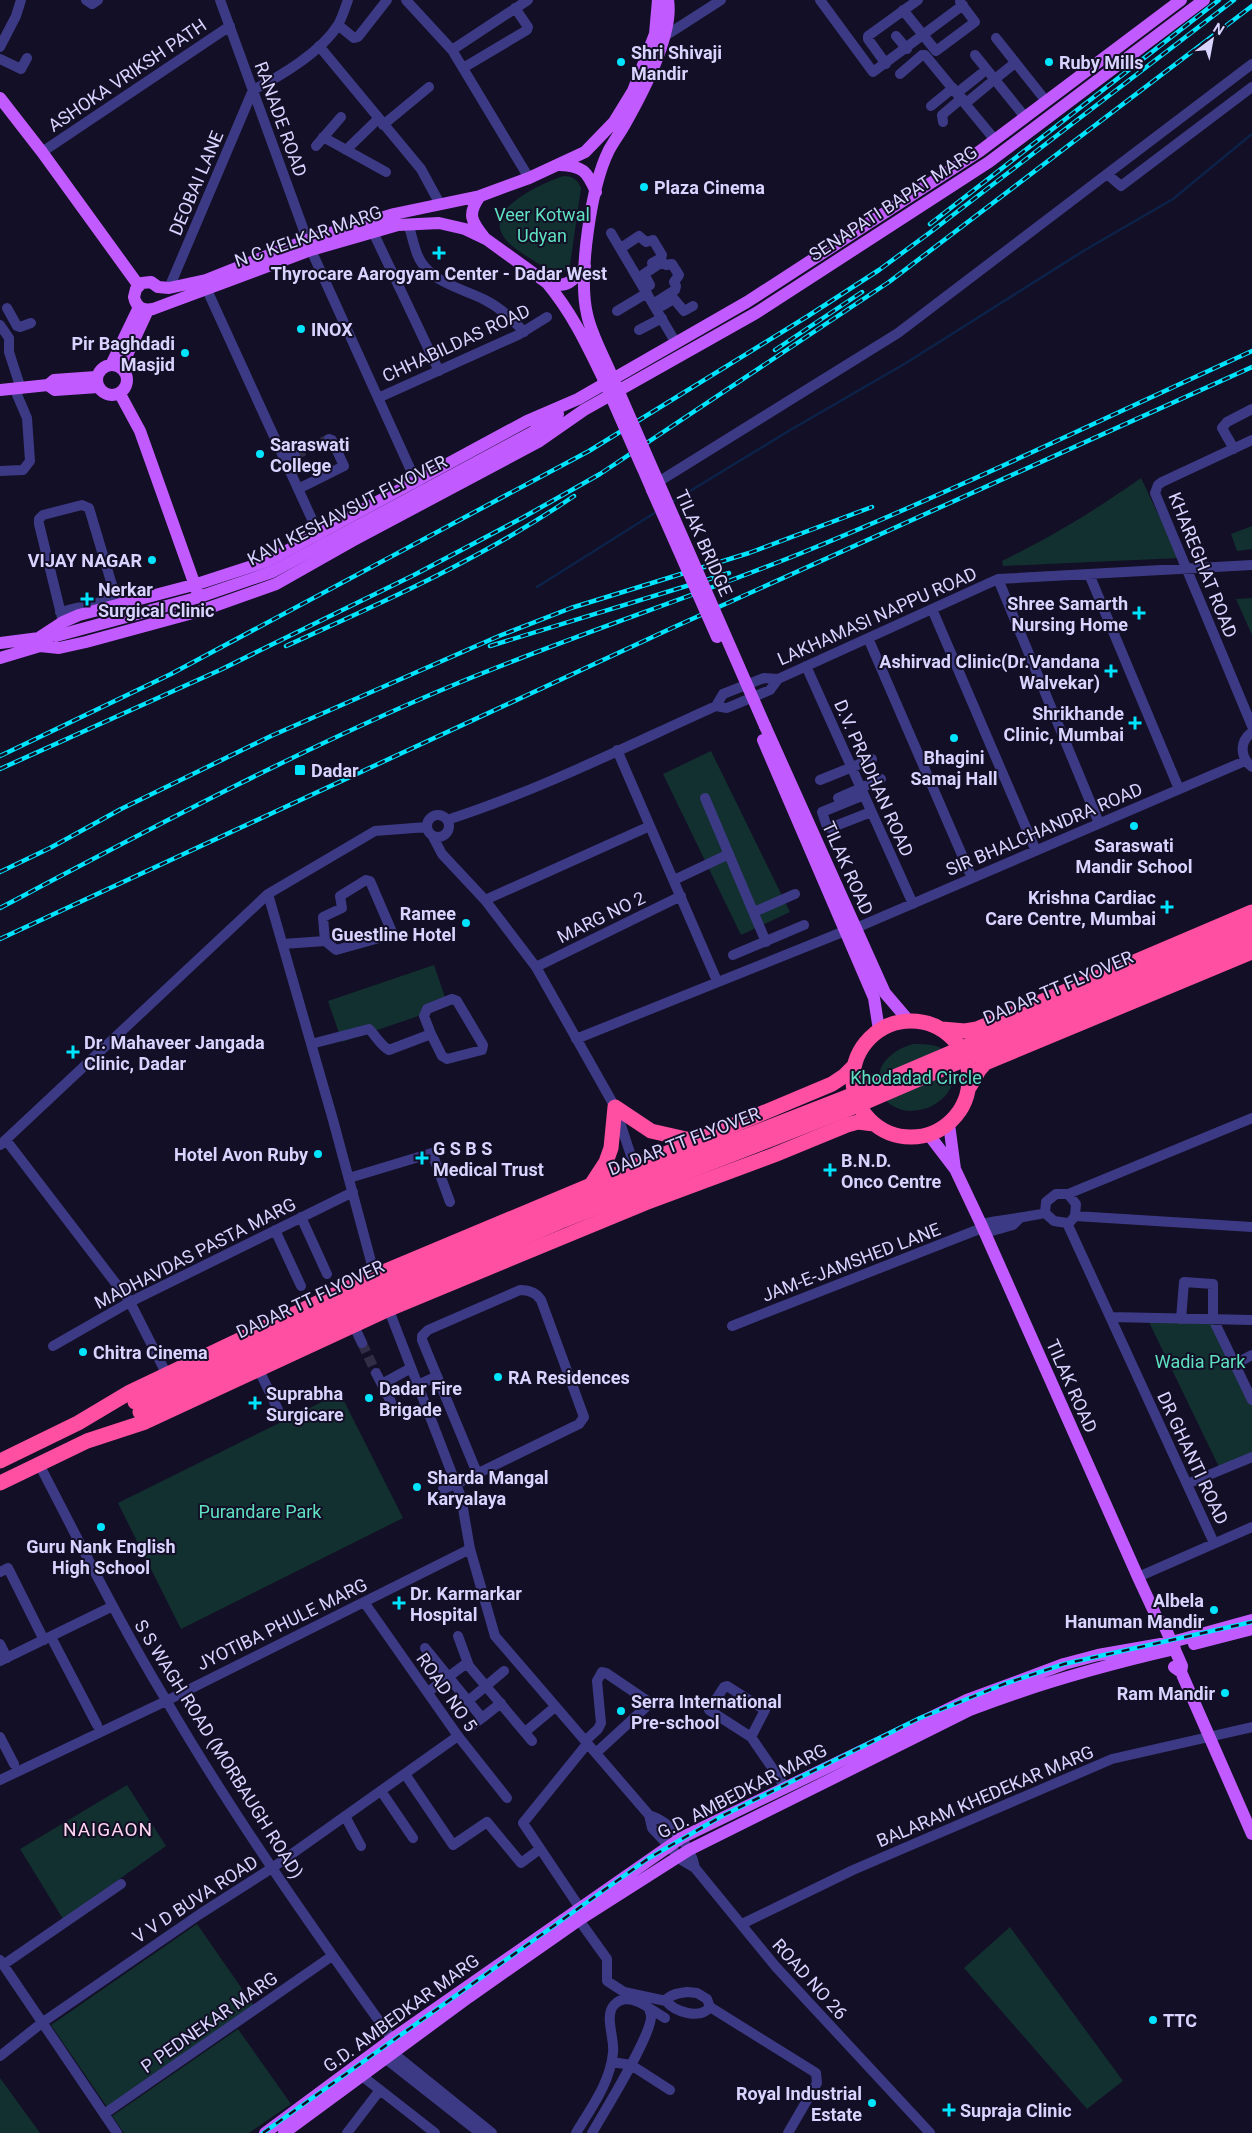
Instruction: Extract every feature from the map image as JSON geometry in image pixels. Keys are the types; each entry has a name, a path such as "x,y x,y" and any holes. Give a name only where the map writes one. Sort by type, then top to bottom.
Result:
{"highway":[{"path":"1252,925 977,1029 965,1031 908,1020 892,1023 878,1030 863,1046 854,1066 853,1082 856,1098 863,1112 874,1124 891,1134 910,1138 929,1135 949,1124 963,1108 970,1088 979,1070 985,1063 1252,952"},
{"name":"DADAR TT FLYOVER","path":"137,1407 292,1327 560,1209 852,1095 1252,925"},
{"path":"942,1028 955,1040 965,1054 970,1070 970,1088"},
{"path":"0,1461 78,1423 130,1392 374,1276 832,1084 854,1066"},
{"path":"591,1184 606,1162 611,1148 614,1107 651,1131 695,1141"},
{"path":"754,1117 774,1155"},
{"path":"0,1483 87,1441 145,1422 389,1309 650,1200 774,1155 847,1125 858,1122 874,1124"},
{"path":"528,1211 544,1244"},
{"path":"78,1423 137,1407"},
{"path":"87,1441 137,1407"}],"main road":[{"name":"N C KELKAR MARG","path":"139,286 146,282 164,287 206,280 394,214 480,196 529,178 585,152 614,122 633,91 655,34 658,0"},
{"path":"607,376 587,314 584,288 588,228 603,165 648,80 665,36 670,10 668,0"},
{"name":"SENAPATI BAPAT MARG","path":"581,405 676,343 748,302 995,140 1181,0"},
{"name":"SENAPATI BAPAT MARG","path":"581,405 756,313 989,162 1204,0"},
{"path":"0,98 42,152 139,286 134,297 148,308 116,366"},
{"path":"557,165 574,166 583,170 591,179 596,192"},
{"path":"480,196 471,213 474,225 486,239"},
{"name":"N C KELKAR MARG","path":"148,308 207,290 309,245 408,224 439,223 465,230 486,239 547,283"},
{"path":"547,283 555,286 566,286 575,280 585,266"},
{"path":"547,283 565,305 607,376"},
{"path":"97,382 102,368 116,366"},
{"path":"116,366 127,378 127,384 120,394"},
{"name":"TILAK BRIDGE","path":"607,376 762,727"},
{"path":"0,390 18,390 48,385 55,390 97,382"},
{"path":"97,382 107,395 120,394"},
{"path":"120,394 140,431 196,584 200,611"},
{"path":"0,658 35,642 61,617 117,601 196,584 268,561 527,421 581,405"},
{"path":"0,643 35,642 59,648 200,611 276,584 352,541 538,442 581,405"},
{"name":"KAVI KESHAVSUT FLYOVER","path":"35,642 196,598 272,572 581,405"},
{"name":"TILAK ROAD","path":"762,727 850,929 874,998 878,1030"},
{"name":"TILAK ROAD","path":"850,929 885,993 908,1020"},
{"name":"TILAK ROAD","path":"949,1124 955,1169"},
{"name":"TILAK ROAD","path":"929,1135 955,1169 983,1228 1157,1618 1157,1626 1166,1646 1182,1666 1181,1672 1252,1834"},
{"path":"1213,1635 1252,1620"},
{"path":"1213,1635 1252,1629"},
{"name":"G.D. AMBEDKAR MARG","path":"582,1915 680,1838 909,1735 967,1700 1064,1664 1098,1655 1166,1646 1213,1635"},
{"name":"G.D. AMBEDKAR MARG","path":"284,2133 386,2049 582,1915 790,1790"},
{"name":"G.D. AMBEDKAR MARG","path":"265,2133 357,2072"}],"street":[{"path":"86,0 92,4 98,0"},
{"name":"RANADE ROAD","path":"220,0 309,245 426,503"},
{"path":"253,90 280,77 319,46 338,25 348,0"},
{"path":"338,25 354,38 358,37 387,0"},
{"path":"406,0 452,50 529,178"},
{"path":"452,50 526,0"},
{"path":"665,36 721,0"},
{"path":"820,0 870,71 874,72 923,37 961,3 974,19 974,24 936,51 923,37 903,10"},
{"path":"886,64 868,39 868,36 918,0"},
{"path":"0,47 16,16 18,1"},
{"path":"463,68 527,30 528,27 515,8"},
{"name":"ASHOKA VRIKSH PATH","path":"42,152 230,26"},
{"path":"896,36 907,49"},
{"path":"996,38 1046,101"},
{"path":"319,46 420,169 440,204"},
{"path":"900,74 922,55 925,55 995,140"},
{"path":"975,55 992,81 1025,117"},
{"path":"0,59 21,69 27,58"},
{"path":"931,106 992,81 1015,63"},
{"path":"654,482 898,334 1252,64"},
{"path":"943,122 942,115 980,74"},
{"path":"1107,174 1121,186 1252,87"},
{"path":"346,150 429,88"},
{"name":"DEOBAI LANE","path":"164,287 253,90"},
{"path":"316,146 341,117"},
{"path":"323,137 386,172"},
{"path":"408,224 420,261 425,268 441,280 486,300 508,314 524,332"},
{"path":"373,232 438,371"},
{"path":"611,233 647,293 658,307 676,343"},
{"path":"620,248 639,236 646,242 652,240 662,256 641,270"},
{"path":"207,290 329,555"},
{"path":"617,311 647,293"},
{"path":"639,330 658,307 674,299 684,311 693,306"},
{"path":"7,308 13,322 20,327 30,325 9,338"},
{"name":"CHHABILDAS ROAD","path":"378,398 524,332 547,317"},
{"path":"0,471 24,470 30,461 27,418 9,352 9,338 1,326 13,322"},
{"path":"1234,449 1222,428 1227,422 1252,409"},
{"path":"298,489 342,468 344,464 332,440 329,439"},
{"name":"KHAREGHAT ROAD","path":"1252,440 1162,482 1156,489 1155,496 1252,726"},
{"path":"285,460 295,455"},
{"path":"61,617 38,522 43,515 82,504 88,506 117,601"},
{"name":"LAKHAMASI NAPPU ROAD","path":"447,820 484,808 541,785 716,706 723,694 764,678 778,679 998,580 1252,565"},
{"path":"1089,574 1179,789"},
{"path":"998,580 1099,823"},
{"path":"932,609 1036,851"},
{"path":"868,638 972,878"},
{"name":"D.V. PRADHAN ROAD","path":"806,666 854,766 871,812 913,904"},
{"path":"1249,764 1242,747 1252,732"},
{"path":"617,750 717,981"},
{"path":"820,780 872,759"},
{"name":"SIR BHALCHANDRA ROAD","path":"576,1039 913,904 1179,789 1249,764"},
{"path":"871,812 830,828 827,827 822,812 881,779"},
{"path":"828,802 863,789"},
{"path":"706,798 766,942"},
{"path":"167,1375 130,1302 3,1142 268,894 375,830 430,831 439,837 446,834 449,827 447,820 441,815 434,816 428,820 430,831 442,854 485,900 536,967 614,1107 634,1166 650,1200"},
{"path":"485,900 650,826"},
{"path":"674,880 729,854"},
{"path":"283,944 325,941 336,950 390,935 392,932 370,881 366,880 340,896 342,908 323,917 325,941"},
{"path":"268,894 353,1192 374,1276 389,1309 461,1496 470,1549 495,1636 649,1814 652,1828 669,1845 684,1853"},
{"path":"754,912 796,894"},
{"name":"MARG NO 2","path":"536,967 681,896"},
{"path":"733,956 804,925"},
{"path":"752,948 758,965"},
{"path":"452,999 457,1002 482,1045 482,1050 447,1059 442,1056 431,1034 424,1016 427,1009 452,999"},
{"path":"311,1044 369,1029 378,1037 383,1047 389,1050 431,1034"},
{"path":"1251,1230 1071,1219 1054,1221 1045,1213 1044,1207 1050,1197 1056,1194 1068,1194 1252,1118"},
{"path":"349,1178 432,1153 450,1202"},
{"name":"MADHAVDAS PASTA MARG","path":"53,1346 130,1302 353,1192"},
{"path":"1068,1194 1076,1204 1071,1219"},
{"name":"JAM-E-JAMSHED LANE","path":"732,1326 983,1228 1013,1225 1019,1219 1045,1213"},
{"path":"301,1217 327,1274"},
{"name":"DR GHANTI ROAD","path":"1071,1219 1110,1317 1214,1544"},
{"path":"275,1230 301,1286"},
{"path":"1181,1319 1183,1285 1187,1281 1213,1284 1213,1319 1252,1400"},
{"path":"443,1489 456,1484 579,1424 584,1417 540,1297 534,1293 520,1290 425,1332 422,1340 477,1473"},
{"path":"1110,1317 1252,1320"},
{"path":"354,1326 362,1343"},
{"path":"1234,1364 1252,1355"},
{"path":"382,1384 411,1368"},
{"path":"259,1370 281,1416"},
{"path":"376,1373 391,1402"},
{"path":"418,1385 437,1376"},
{"path":"1187,1484 1252,1457"},
{"name":"S S WAGH ROAD (MORBAUGH ROAD)","path":"39,1464 113,1606 166,1701 272,1868 332,1956 386,2049"},
{"path":"1138,1577 1252,1527"},
{"name":"JYOTIBA PHULE MARG","path":"0,1780 166,1701 470,1549"},
{"path":"0,1572 8,1568 97,1725"},
{"name":"ROAD NO 5","path":"364,1602 458,1736 507,1798"},
{"path":"0,1644 3,1660 113,1606"},
{"path":"458,1636 467,1663 532,1741"},
{"path":"425,1648 482,1718"},
{"path":"428,1692 467,1663"},
{"path":"468,1701 504,1671"},
{"path":"596,1753 646,1707 647,1702 604,1672 600,1673 597,1681 601,1723 598,1729 523,1823 582,1915 607,1959 607,1981 624,1992 666,2001 671,2006 685,2012 703,2012 710,2007"},
{"path":"751,1737 765,1710 727,1686 724,1687 709,1710 751,1737 780,1779 790,1790"},
{"path":"471,1726 501,1703"},
{"path":"525,1732 555,1707"},
{"name":"BALARAM KHEDEKAR MARG","path":"742,1924 861,1866 1112,1759 1252,1727"},
{"path":"598,1729 610,1741"},
{"name":"V V D BUVA ROAD","path":"0,2056 43,2022 200,1914 272,1868 458,1736"},
{"path":"0,1737 14,1764"},
{"path":"405,1774 452,1845 487,1822 521,1862 540,1849"},
{"path":"381,1791 413,1838"},
{"name":"ROAD NO 26","path":"649,1814 658,1817 680,1838 684,1853 693,1855 696,1868 776,1967 930,2133"},
{"path":"345,1816 361,1846"},
{"path":"117,2133 2,1963 121,1884"},
{"name":"P PEDNEKAR MARG","path":"104,2114 332,1956"},
{"path":"666,2001 668,1997 679,1993 697,1993 707,1999 710,2007 816,2073 817,2083 788,2133"},
{"path":"576,2133 608,2077 614,2048 610,2014 613,2006 620,2000 632,2000 665,2020"},
{"path":"592,2133 631,2065 650,2024 650,2012"},
{"path":"386,2049 480,2133"},
{"path":"386,2049 492,2133"},
{"path":"612,2062 631,2065 670,2090"},
{"path":"357,2072 435,2133"},
{"path":"346,2133 380,2090"},
{"path":"598,2095 610,2102"}],"green space":[{"name":"Veer Kotwal Udyan","path":"563,176 574,179 581,188 570,265 566,270 557,272 551,271 515,248 506,240 500,229 501,218 516,200 541,185"},
{"path":"1141,478 1179,558 1003,566 1002,561 1073,523"},
{"path":"1252,526 1252,549 1237,551 1231,534"},
{"path":"1252,598 1252,635 1236,599"},
{"path":"711,751 790,912 741,935 663,774"},
{"path":"434,965 448,1006 342,1042 328,1001"},
{"name":"Khodadad Circle","path":"913,1044 941,1048 949,1056 954,1073 951,1088 947,1094 932,1106 914,1111 899,1109 887,1101 880,1090 878,1078 883,1065 894,1053"},
{"name":"Wadia Park","path":"1147,1318 1212,1319 1252,1403 1252,1456 1220,1469"},
{"name":"Purandare Park","path":"340,1393 403,1518 181,1629 118,1503"},
{"path":"127,1785 166,1846 63,1919 20,1849"},
{"path":"197,1924 254,2006 107,2107 51,2025"},
{"path":"1010,1927 1123,2081 1087,2109 964,1968"},
{"path":"238,2029 291,2104 249,2133 124,2133 112,2116"},
{"path":"0,2078 40,2133 0,2133"}],"waterway":[{"path":"672,502 906,363 1085,250 1173,199 1252,134"},
{"path":"537,587 656,512"}],"tunnel":[{"path":"295,455 329,439"},
{"path":"362,1343 376,1373"}],"railway":[{"path":"930,224 1219,0"},
{"path":"0,756 171,674 589,451 879,270 1234,0"},
{"path":"0,769 220,670 414,575 600,474 889,282 1252,6"},
{"path":"775,350 862,292"},
{"path":"0,908 223,792 393,711 494,668 799,554 970,480 1252,351"},
{"path":"0,939 672,628 1252,367"},
{"path":"286,646 397,595 469,559 574,496"},
{"path":"0,872 50,848 121,809 271,736 499,636 571,608 749,553 872,507"},
{"path":"490,646 729,573"},
{"path":"263,2133 649,1858 722,1816 920,1718 1004,1684 1064,1664 1252,1622"}],"place":[{"name":"Shri Shivaji Mandir","path":"621,62"},
{"name":"Ruby Mills","path":"1049,62"},
{"name":"Plaza Cinema","path":"644,187"},
{"name":"Thyrocare Aarogyam Center - Dadar West","path":"439,253"},
{"name":"INOX","path":"301,329"},
{"name":"Pir Baghdadi Masjid","path":"185,353"},
{"name":"Saraswati College","path":"260,454"},
{"name":"VIJAY NAGAR","path":"152,560"},
{"name":"Nerkar Surgical Clinic","path":"87,599"},
{"name":"Shree Samarth Nursing Home","path":"1139,613"},
{"name":"Ashirvad Clinic(Dr.Vandana Walvekar)","path":"1111,671"},
{"name":"Shrikhande Clinic, Mumbai","path":"1135,723"},
{"name":"Bhagini Samaj Hall","path":"954,738"},
{"name":"Dadar","path":"300,770"},
{"name":"Saraswati Mandir School","path":"1134,826"},
{"name":"Krishna Cardiac Care Centre, Mumbai","path":"1167,907"},
{"name":"Ramee Guestline Hotel","path":"466,923"},
{"name":"Dr. Mahaveer Jangada Clinic, Dadar","path":"73,1052"},
{"name":"Hotel Avon Ruby","path":"318,1154"},
{"name":"G S B S Medical Trust","path":"422,1158"},
{"name":"B.N.D. Onco Centre","path":"830,1170"},
{"name":"Chitra Cinema","path":"83,1352"},
{"name":"RA Residences","path":"498,1377"},
{"name":"Dadar Fire Brigade","path":"369,1398"},
{"name":"Suprabha Surgicare","path":"255,1403"},
{"name":"Sharda Mangal Karyalaya","path":"417,1487"},
{"name":"Guru Nank English High School","path":"101,1527"},
{"name":"Dr. Karmarkar Hospital","path":"399,1603"},
{"name":"Albela Hanuman Mandir","path":"1214,1610"},
{"name":"Ram Mandir","path":"1225,1693"},
{"name":"Serra International Pre-school","path":"621,1711"},
{"name":"TTC","path":"1153,2020"},
{"name":"Royal Industrial Estate","path":"872,2103"},
{"name":"Supraja Clinic","path":"949,2110"}],"district":[{"name":"NAIGAON","path":"108,1829"}]}
